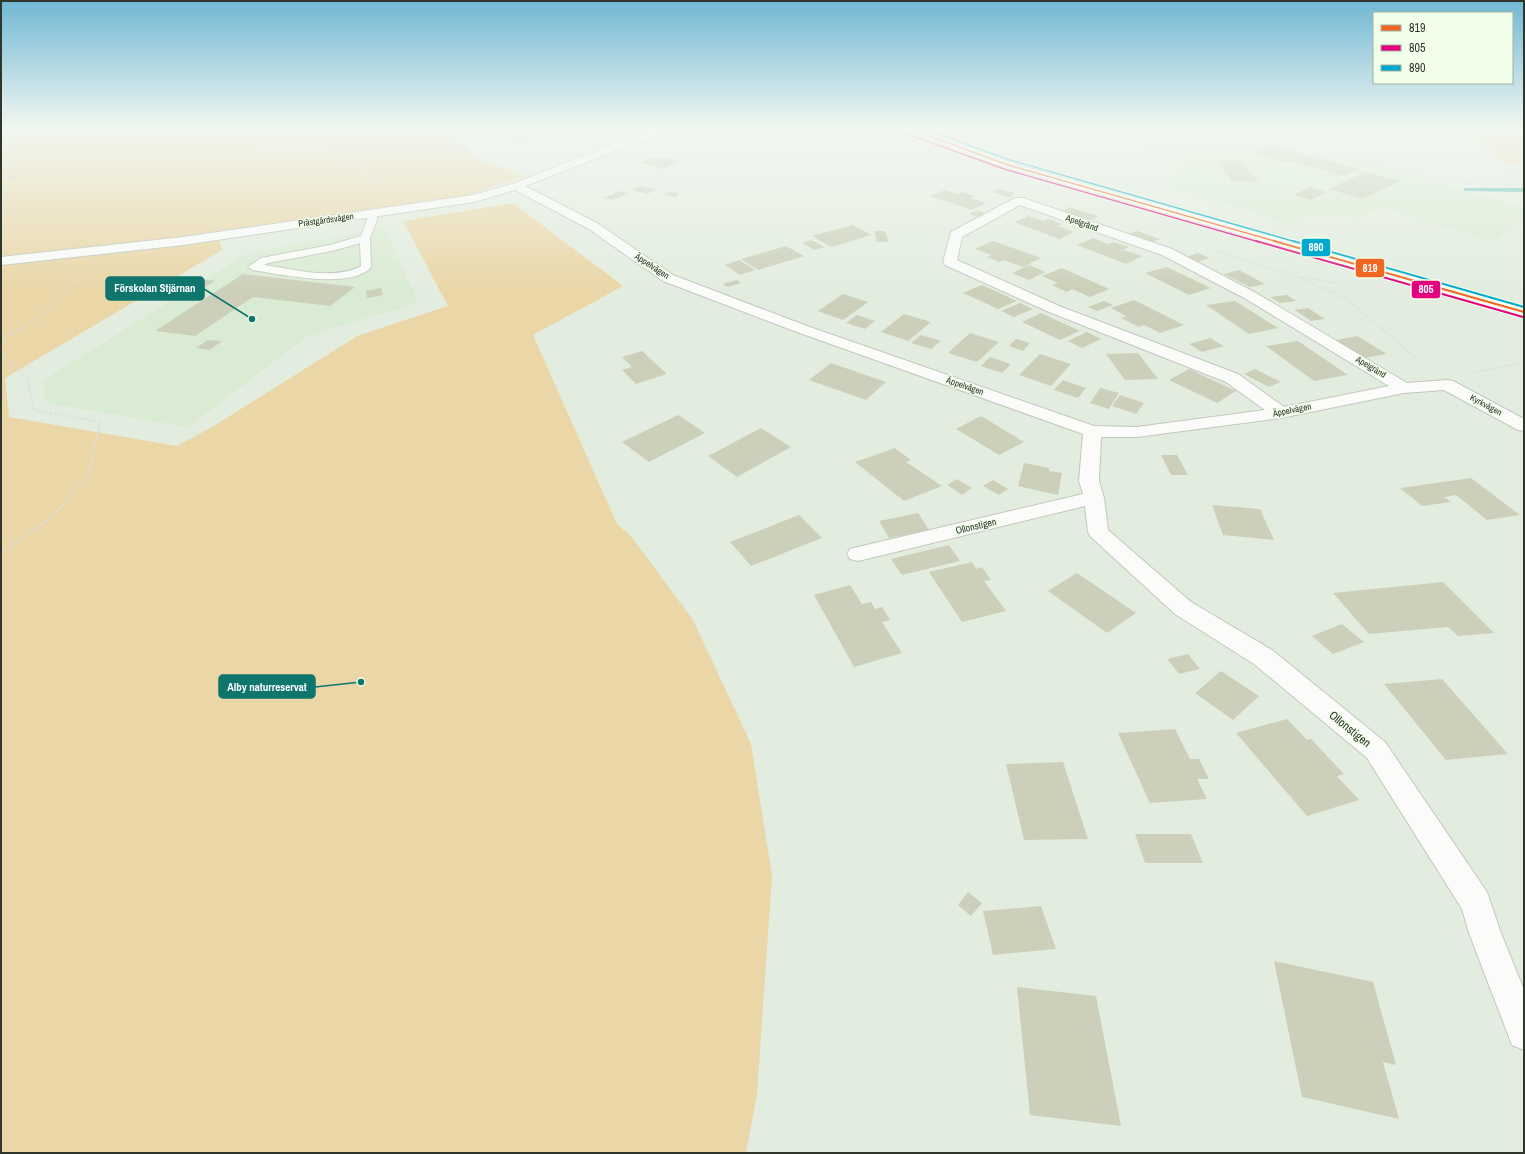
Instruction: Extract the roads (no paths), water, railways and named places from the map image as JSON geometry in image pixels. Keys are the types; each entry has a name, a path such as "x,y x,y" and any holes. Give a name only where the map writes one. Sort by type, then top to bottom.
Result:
{"street":[{"name":"Prästgårdsvägen","path":"1,261 183,241 326,219 372,214 474,198 524,183"},
{"path":"1068,183 1524,312"},
{"path":"1072,183 1092,190"},
{"name":"Äppelvägen","path":"516,186 593,226 668,278 802,329 1092,431 1137,432 1281,413 1404,388 1447,385"},
{"name":"Apelgränd","path":"1281,413 1232,378 1054,309 950,262 956,235 1019,201 1167,252 1251,296 1404,388"},
{"name":"Kyrkvägen","path":"1447,385 1524,426"},
{"name":"Ollonstigen","path":"1092,431 1090,480 1094,498 1098,532 1183,608 1263,657 1376,750 1476,903 1485,933 1524,1033"},
{"name":"Ollonstigen","path":"858,554 1094,498"}],"lane":[{"path":"365,238 332,248 265,260 253,267 330,277 354,274 366,267 365,238 372,220 372,214"}],"waterway":[{"path":"1466,189 1524,190"}],"place":[{"name":"Förskolan Stjärnan","path":"252,319"},
{"name":"Alby naturreservat","path":"361,682"}]}
